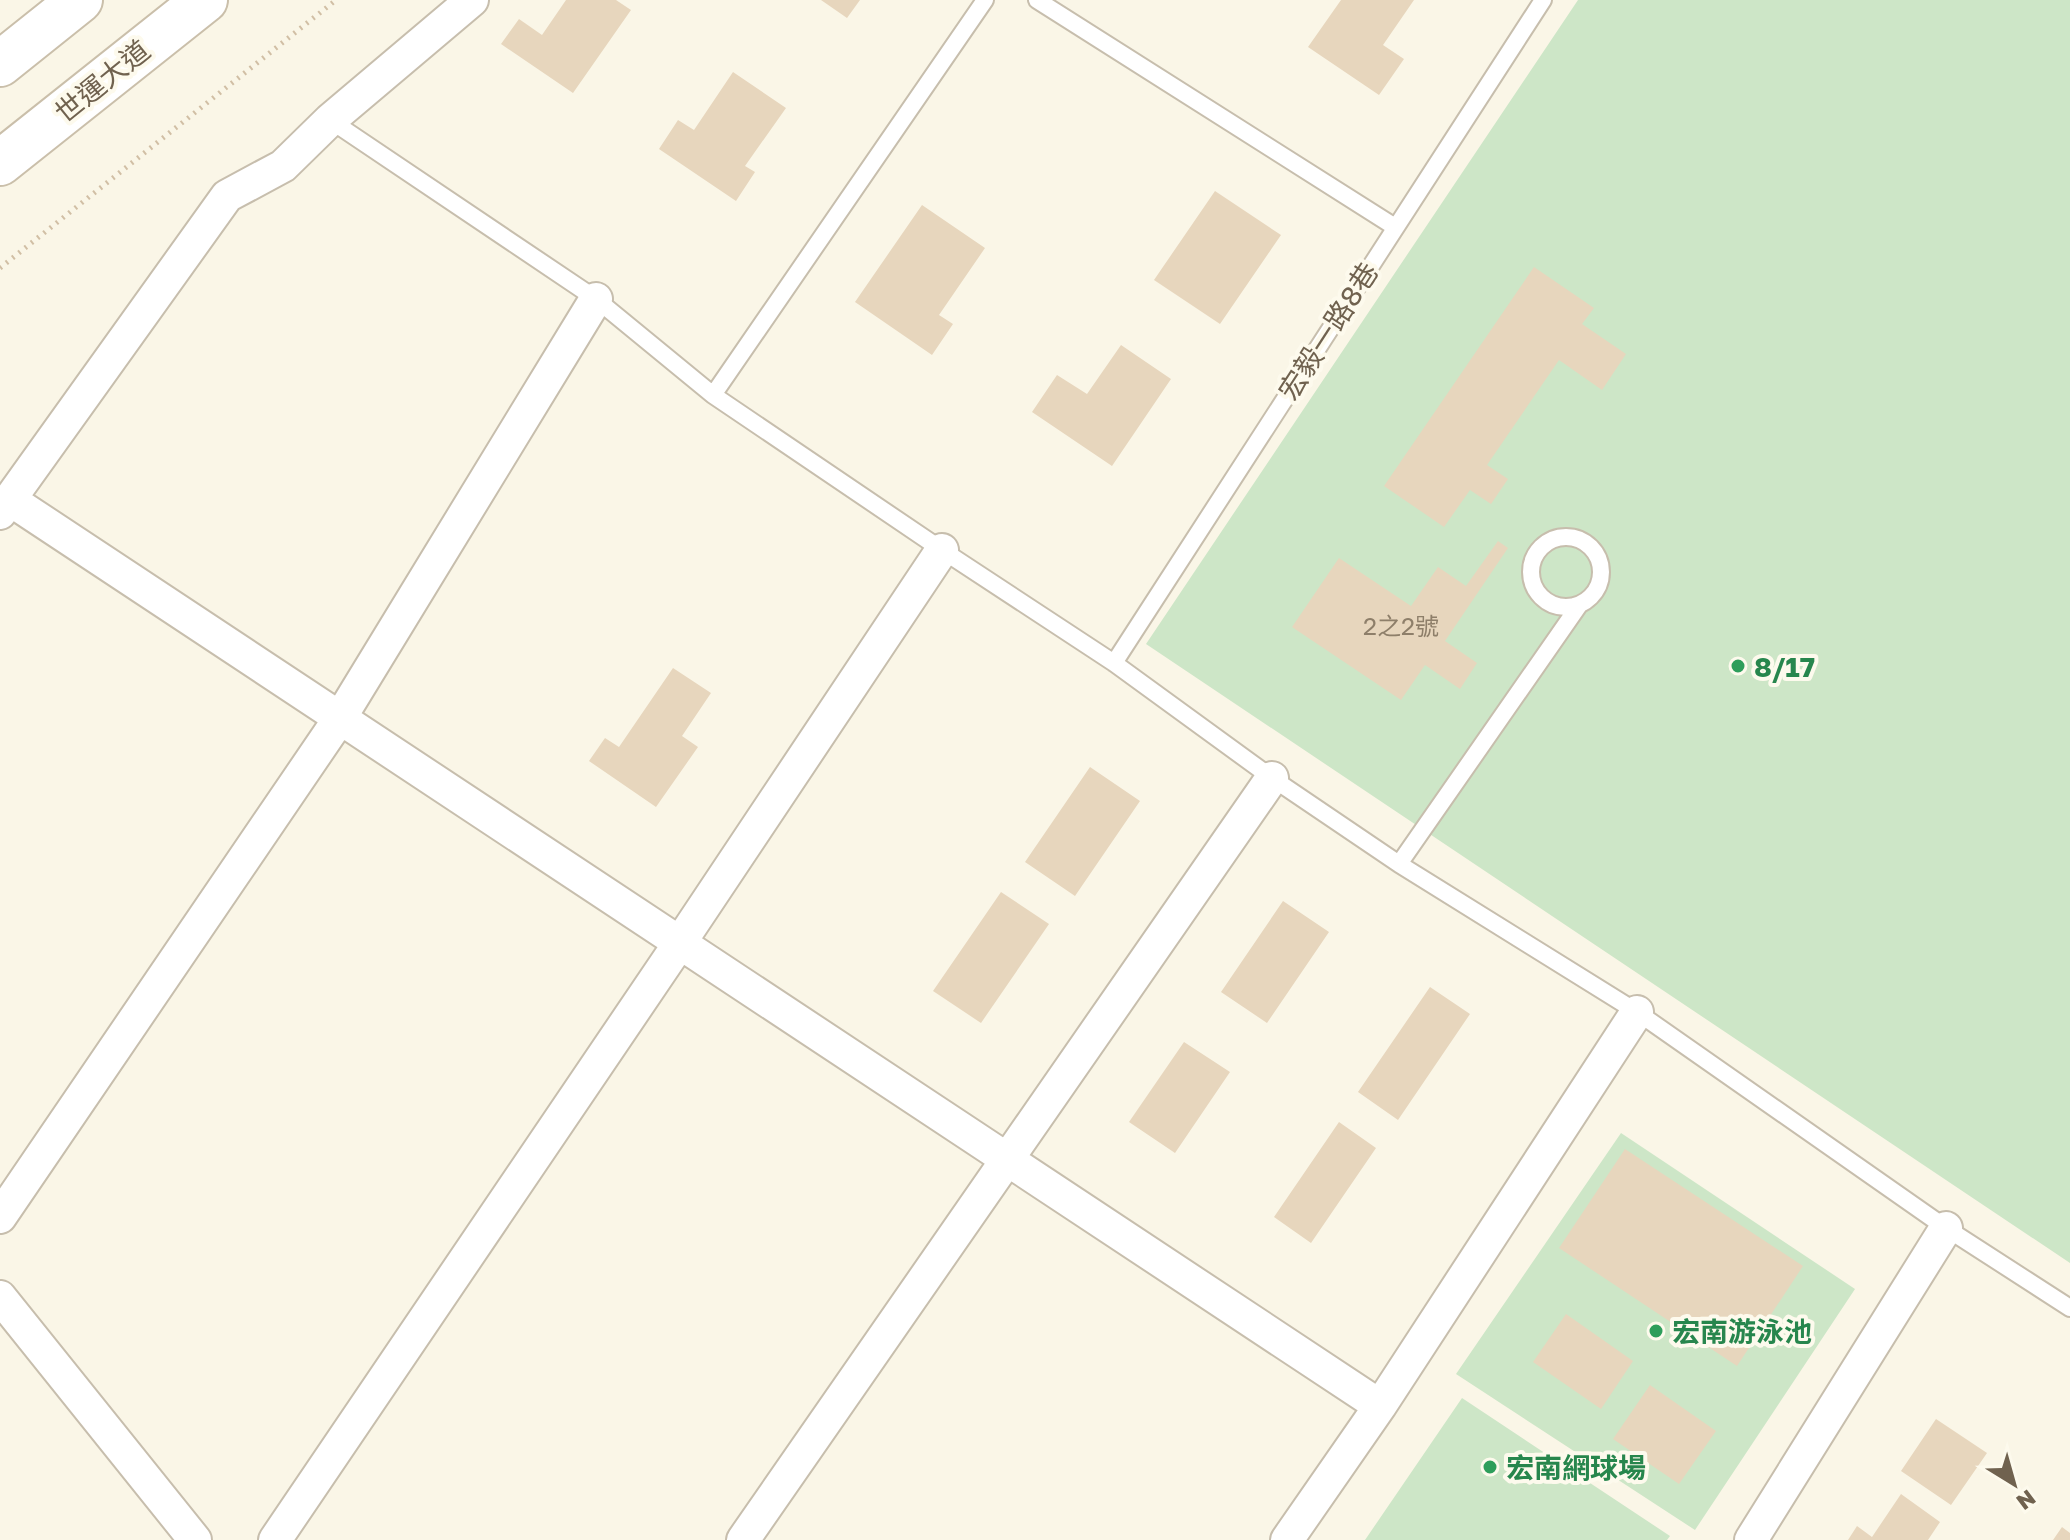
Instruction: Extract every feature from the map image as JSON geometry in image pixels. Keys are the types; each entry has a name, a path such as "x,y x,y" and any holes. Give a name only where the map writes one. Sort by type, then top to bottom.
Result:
{"street":[{"path":"0,64 80,0"},
{"name":"世運大道","path":"0,163 205,0"},
{"path":"472,0 330,120 283,166 227,196 5,506 340,718 1380,1406"},
{"path":"0,1217 340,718 596,299"},
{"path":"275,1540 942,550"},
{"path":"743,1540 1272,778"},
{"path":"1287,1540 1380,1406 1637,1012"},
{"path":"1751,1540 1946,1228"},
{"path":"0,1297 195,1540"}],"lane":[{"path":"713,395 985,0"},
{"path":"1037,0 1395,227"},
{"name":"宏毅一路8巷","path":"1114,663 1543,0"},
{"path":"330,120 596,299 713,395 1114,663 1272,778 1399,864 1637,1012 1946,1228 2070,1308"},
{"path":"1399,864 1580,604 1597,589 1601,578 1598,556 1582,540 1571,536 1549,540 1533,558 1531,582 1537,593 1556,606 1569,608 1580,604"}],"path":[{"path":"0,268 336,0"}],"green space":[{"path":"1578,0 2070,0 2070,1263 1146,644"},
{"name":"宏南游泳池","path":"1621,1133 1855,1289 1695,1530 1456,1374"},
{"name":"宏南網球場","path":"1462,1398 1670,1536 1667,1540 1365,1540"}],"building":[{"path":"566,0 616,0 631,10 573,93 501,44 519,19 542,35"},
{"path":"821,0 860,0 847,18"},
{"path":"1341,0 1414,0 1383,45 1404,59 1379,95 1308,47"},
{"path":"733,72 786,108 745,166 755,172 736,201 659,149 678,120 694,130"},
{"path":"1215,191 1281,235 1220,324 1154,280"},
{"path":"922,205 985,248 939,315 953,324 932,355 855,302"},
{"path":"1534,267 1594,308 1582,324 1626,354 1602,390 1559,360 1487,465 1508,479 1491,504 1470,490 1444,527 1384,486"},
{"path":"1121,345 1171,379 1112,466 1032,412 1057,375 1087,394"},
{"path":"1498,541 1508,548 1445,641 1477,663 1460,689 1425,665 1401,700 1292,627 1339,558 1411,606 1438,567 1466,586"},
{"path":"673,668 711,693 682,736 698,747 656,807 589,761 605,738 619,747"},
{"path":"1090,767 1140,801 1075,896 1025,862"},
{"path":"1001,892 1049,924 981,1023 933,991"},
{"path":"1283,901 1329,932 1267,1023 1221,992"},
{"path":"1430,987 1470,1014 1398,1120 1358,1092"},
{"path":"1184,1042 1230,1072 1175,1153 1129,1122"},
{"path":"1339,1122 1376,1148 1311,1243 1274,1217"},
{"path":"1625,1149 1803,1266 1737,1366 1559,1248"},
{"path":"1566,1314 1633,1361 1601,1409 1533,1362"},
{"path":"1650,1385 1716,1431 1679,1484 1613,1439"},
{"path":"1936,1419 1987,1453 1951,1505 1901,1471"},
{"path":"1901,1494 1940,1522 1928,1540 1848,1540 1857,1526 1872,1537"},
{"path":"2062,1527 2070,1533 2070,1540 2053,1540"}],"place":[{"name":"8/17","path":"1738,666"},
{"name":"宏南游泳池","path":"1656,1331"},
{"name":"宏南網球場","path":"1490,1467"}]}
